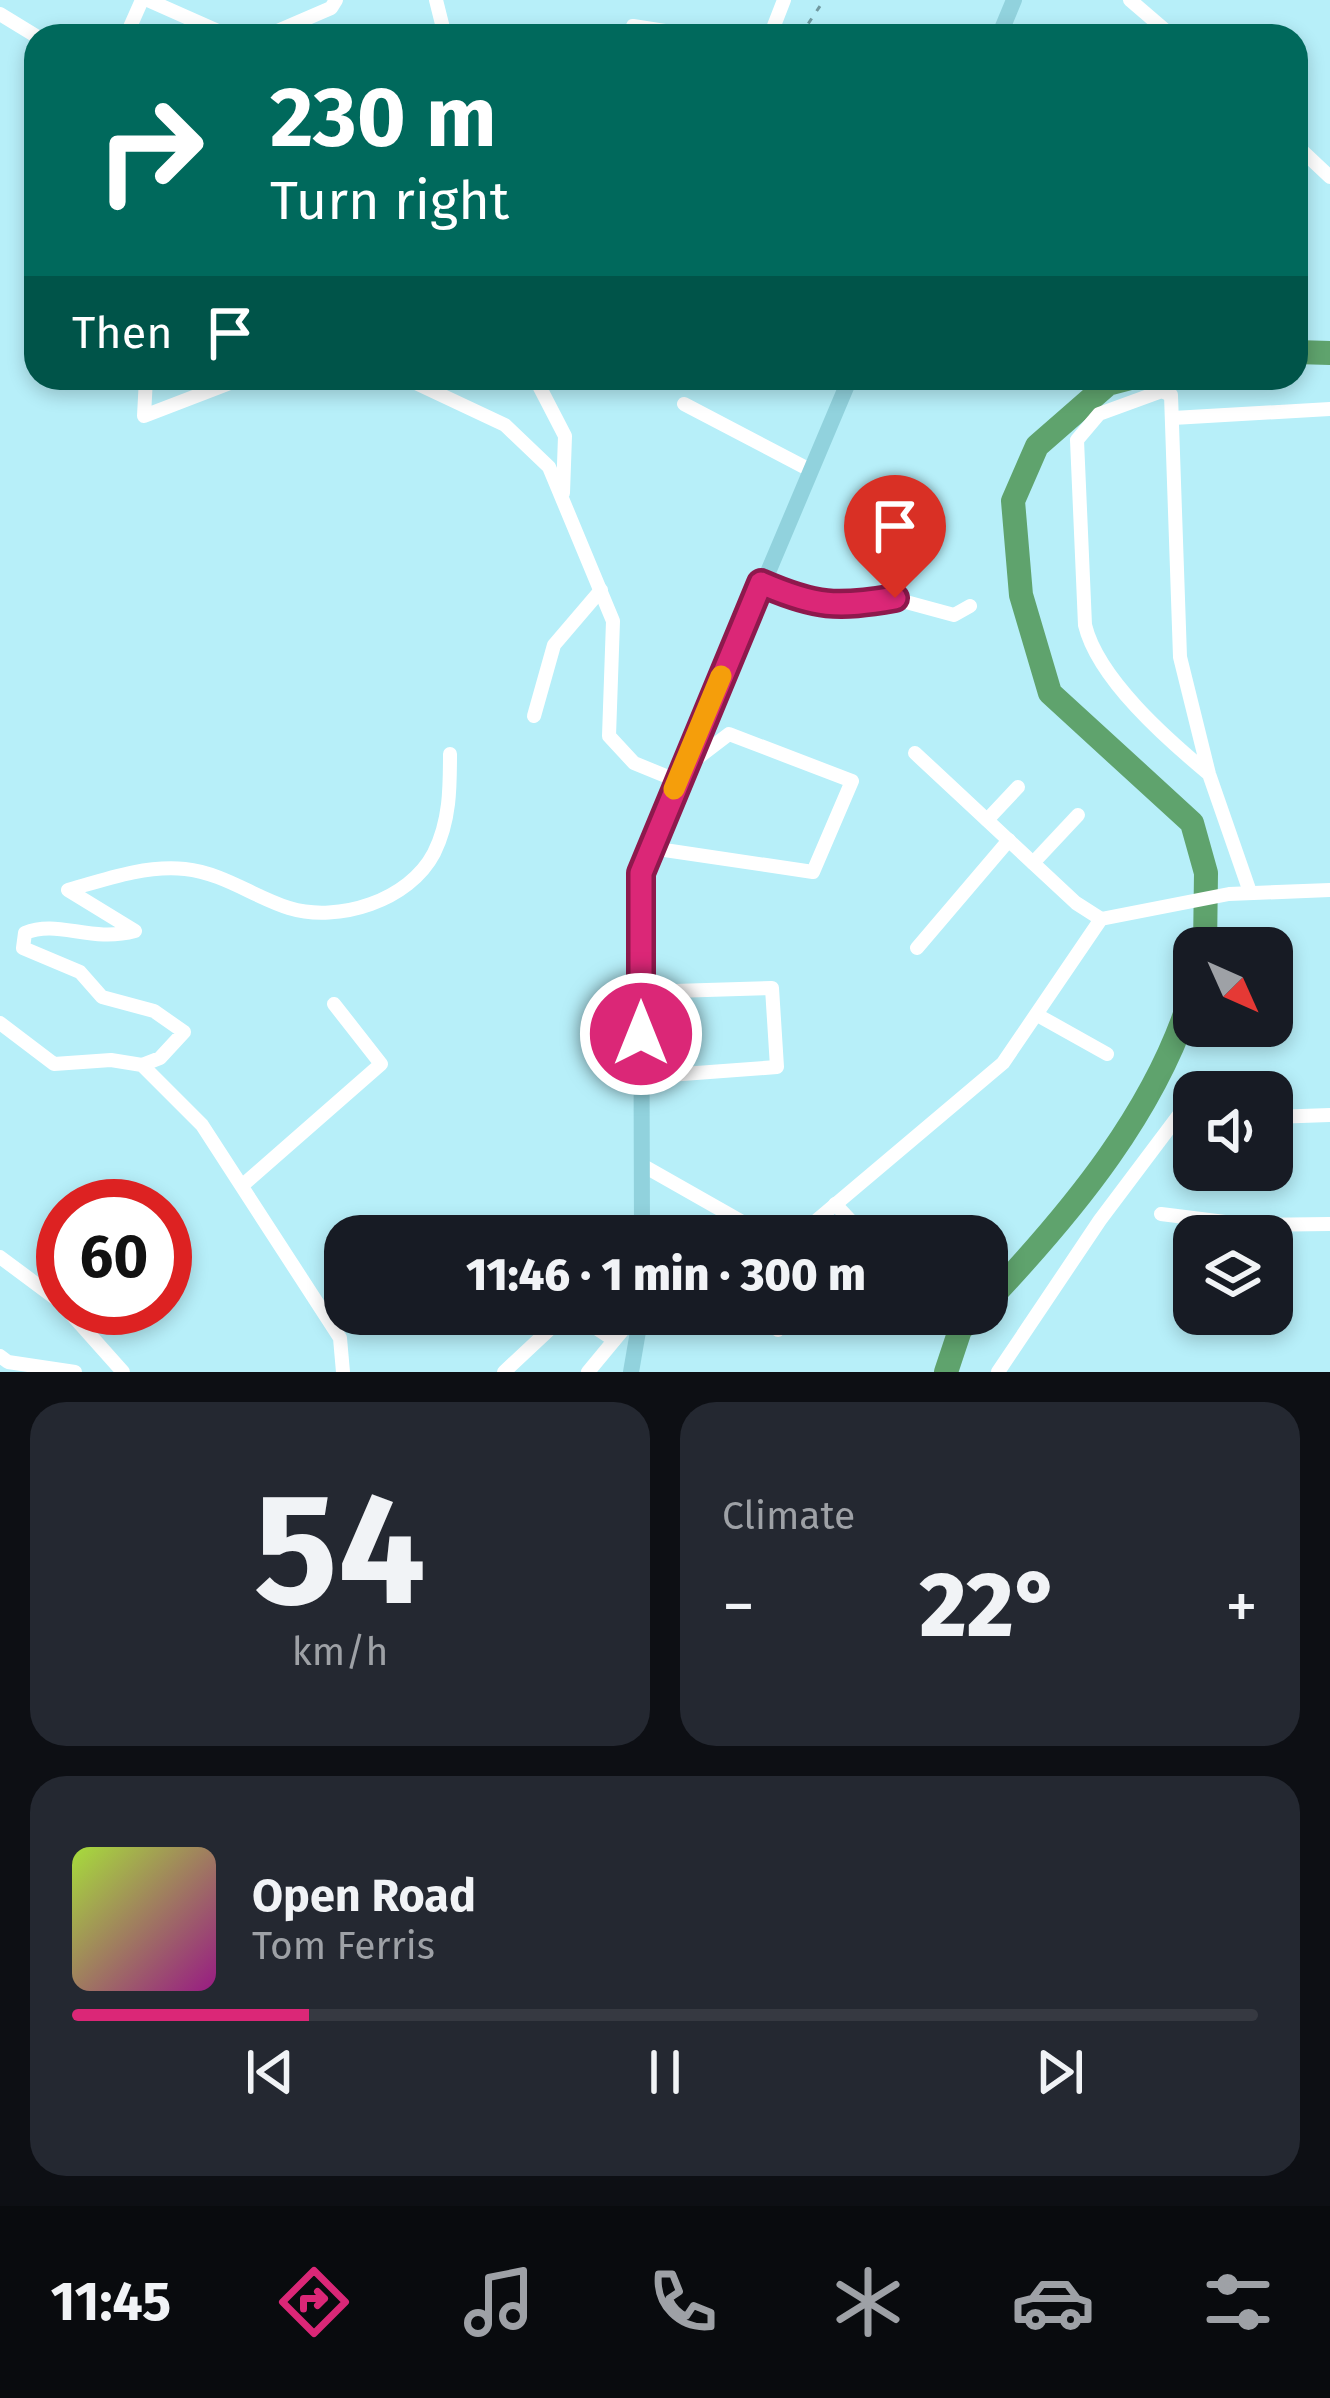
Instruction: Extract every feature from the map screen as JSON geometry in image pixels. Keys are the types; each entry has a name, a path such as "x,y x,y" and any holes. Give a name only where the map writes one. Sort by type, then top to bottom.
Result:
{"main road":[{"path":"642,1215 641,873 845,390"},
{"path":"632,1372 636,1335"}],"street":[{"path":"145,0 201,24"},
{"path":"294,24 332,8 336,0"},
{"path":"1130,0 1158,24"},
{"path":"1308,156 1330,177"},
{"path":"145,390 144,416 212,390"},
{"path":"431,390 505,424 549,467 613,621 609,736 634,764 680,775 729,734 852,781 813,872 651,848"},
{"path":"541,390 565,436 563,498"},
{"path":"1208,774 1137,706 1089,639 1085,626 1077,440 1099,414 1162,391 1171,395 1173,418 1180,657 1208,774 1250,892"},
{"path":"684,404 810,470"},
{"path":"1173,418 1330,409"},
{"path":"761,583 809,605 842,607 895,598 954,615 970,606"},
{"path":"534,716 554,645 601,590"},
{"path":"915,753 1101,919"},
{"path":"0,1023 55,1064 111,1060 142,1065 160,1058 184,1032 154,1011 102,997 80,972 22,948 25,932 42,926 106,939 135,931 68,890 143,869 187,869 239,884 291,909 349,912 398,891 433,856 451,804 450,754"},
{"path":"987,820 1018,787"},
{"path":"1033,863 1078,815"},
{"path":"917,948 1009,840"},
{"path":"822,1215 1003,1063 1039,1016 1084,937 1101,919 1229,894 1330,890"},
{"path":"641,992 772,988 777,1067 641,1077"},
{"path":"244,1184 381,1064 334,1004"},
{"path":"1039,1016 1108,1054"},
{"path":"142,1065 202,1125 244,1184 299,1282 340,1339 343,1372"},
{"path":"1293,1116 1330,1115"},
{"path":"998,1372 1100,1220 1173,1123"},
{"path":"642,1165 730,1215"},
{"path":"835,1204 845,1215"},
{"path":"1161,1214 1249,1225 1330,1224"},
{"path":"0,1257 36,1284"},
{"path":"90,1335 123,1372"},
{"path":"504,1372 546,1335"},
{"path":"606,1335 614,1340"},
{"path":"588,1372 619,1335"},
{"path":"0,1356 8,1362 75,1372"}],"waterway":[{"path":"1308,352 1330,353"},
{"path":"1101,390 1037,446 1013,501 1021,595 1050,693 1192,823 1206,873 1205,927"},
{"path":"1008,1279 1110,1156 1173,1044"},
{"path":"946,1372 958,1335"}],"slow traffic":[{"path":"674,789 721,676"}],"route":[{"path":"641,1034 641,873 761,583 809,605 842,607 895,598"}]}
